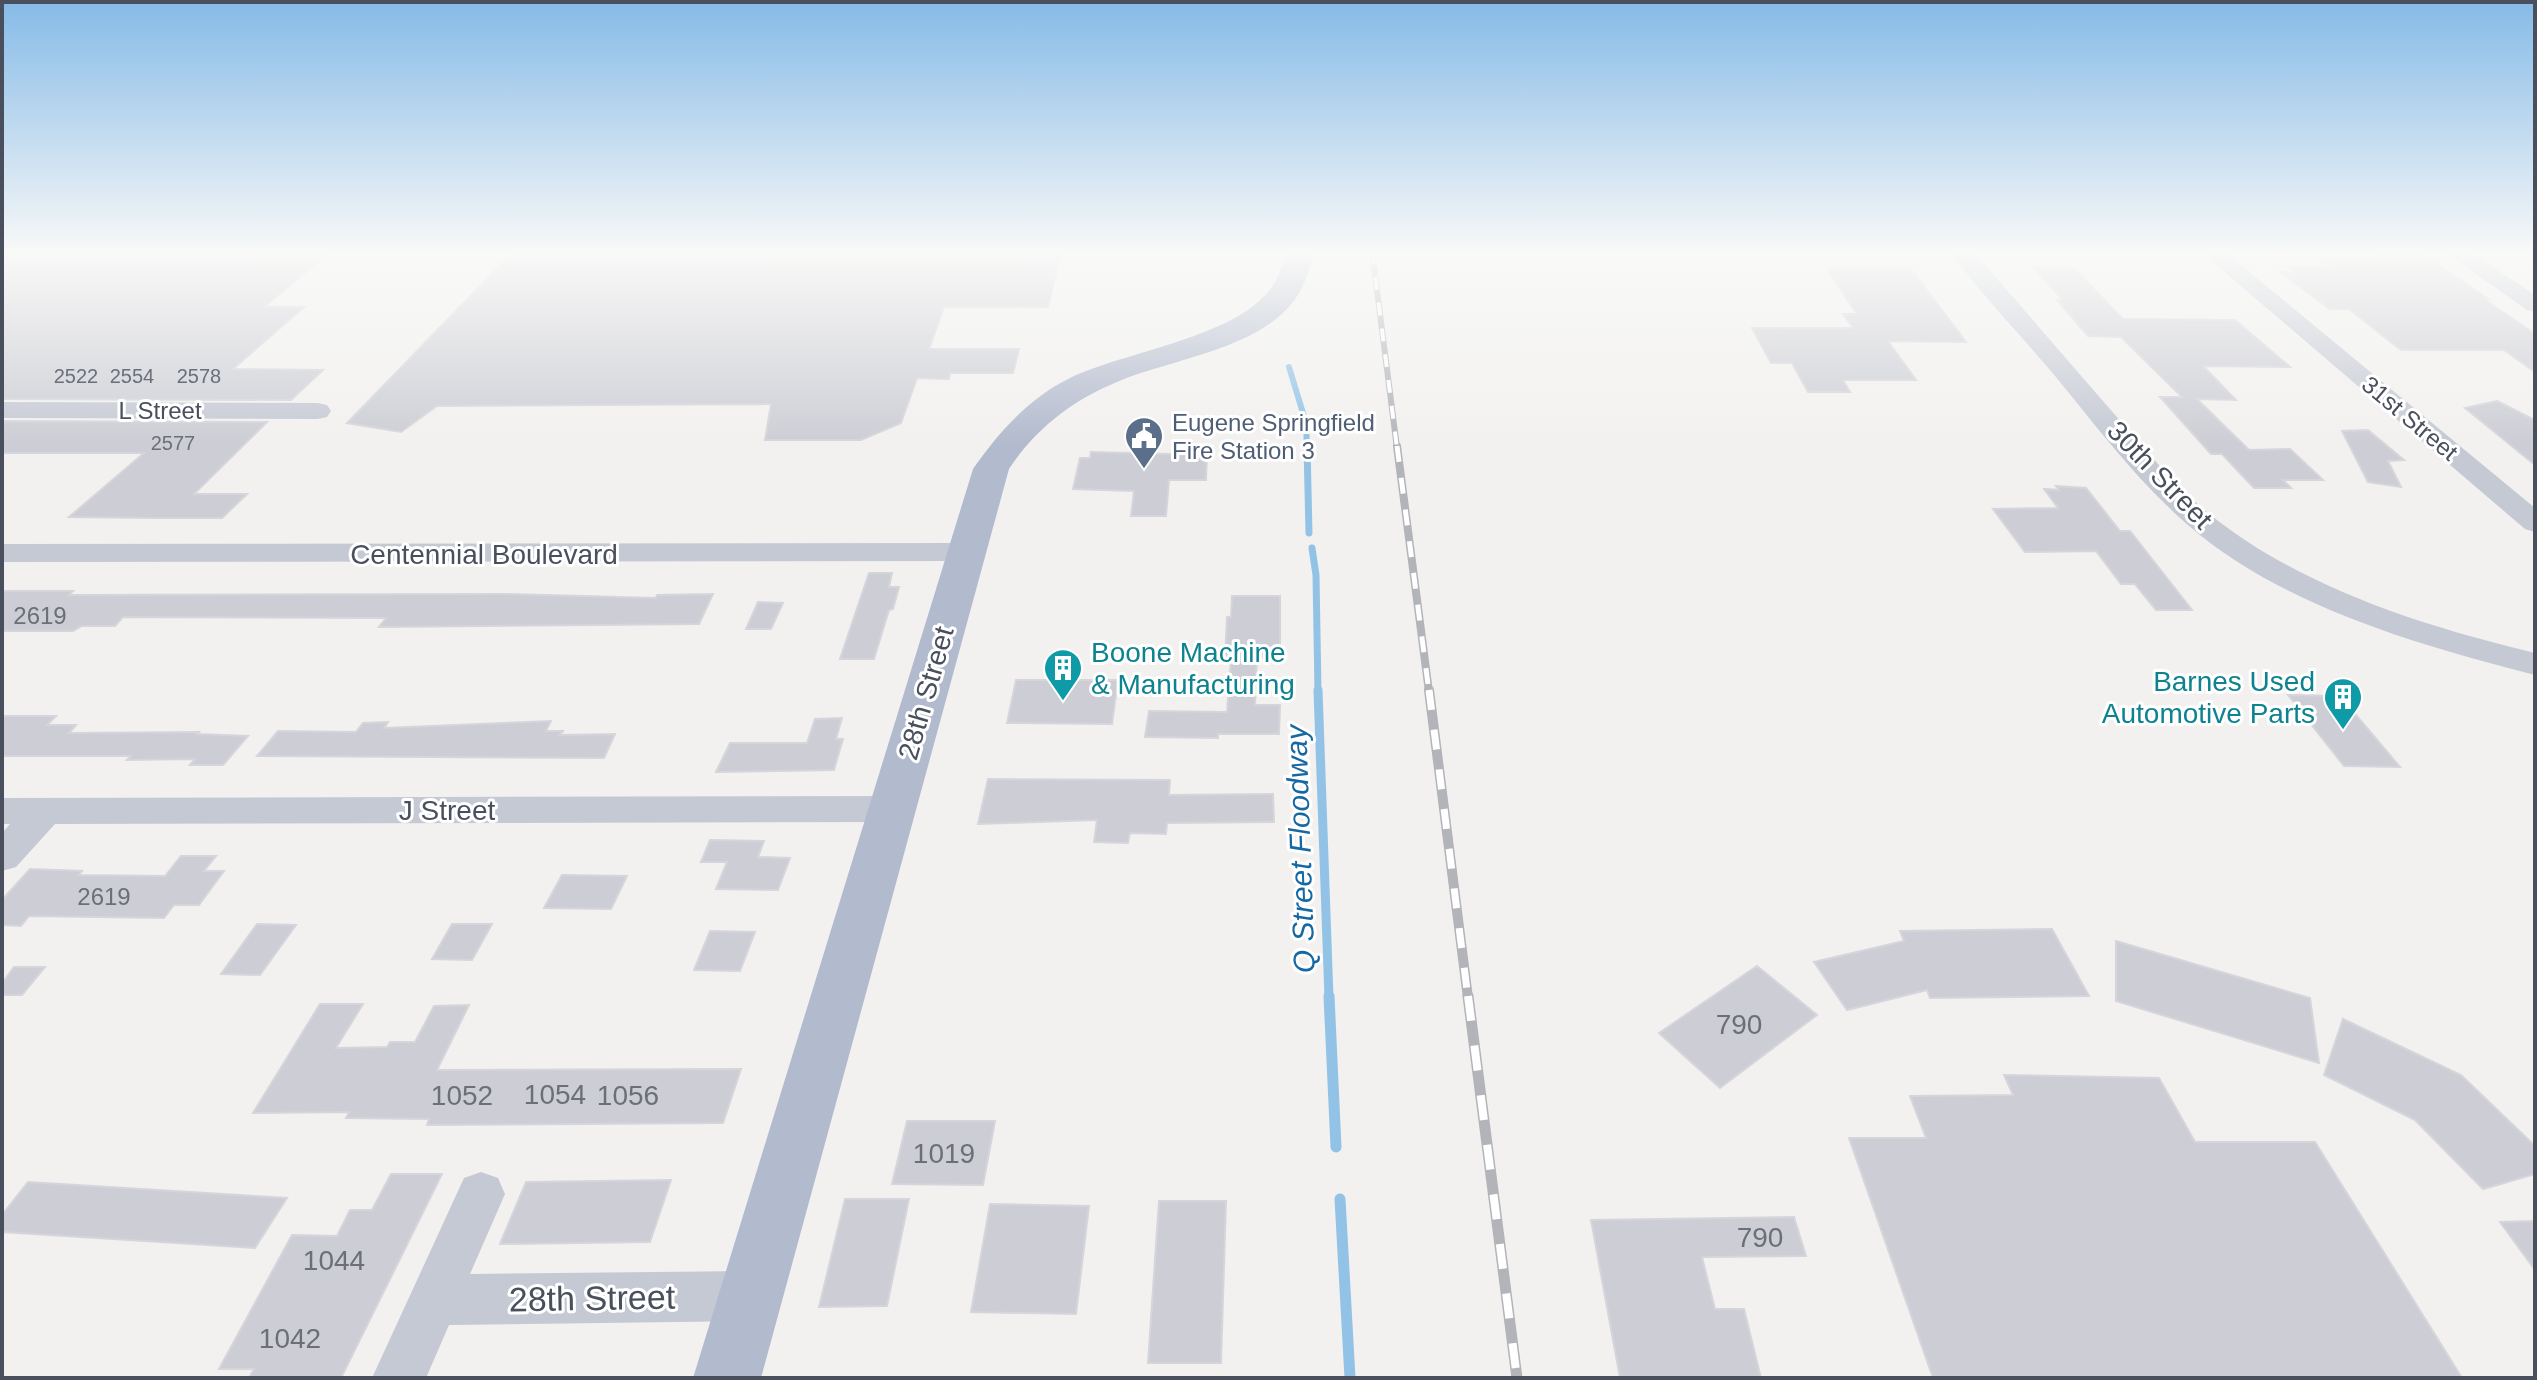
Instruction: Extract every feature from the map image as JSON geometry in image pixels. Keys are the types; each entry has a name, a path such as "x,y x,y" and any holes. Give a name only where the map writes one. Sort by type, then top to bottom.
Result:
{"main road":[{"name":"28th Street","path":"727,1378 991,469 1004,448 1031,419 1081,385 1204,343 1259,315"}],"street":[{"name":"30th Street","path":"2016,315 2149,470 2215,533 2316,591 2411,630 2535,664"},
{"name":"31st Street","path":"2288,315 2535,523"},
{"name":"L Street","path":"2,410 318,411"},
{"name":"Centennial Boulevard","path":"2,553 966,552"},
{"name":"J Street","path":"2,811 892,809"},
{"path":"2,857 45,811"},
{"path":"399,1378 481,1194"},
{"name":"28th Street","path":"434,1300 751,1296"}],"building":[{"path":"2,315 294,315 233,369 323,370 291,400 2,399"},
{"path":"451,315 941,315 929,349 1019,349 1013,373 950,373 949,379 917,378 901,423 861,440 765,440 771,404 437,406 401,432 347,423"},
{"path":"1844,315 1946,315 1966,342 1888,341 1916,380 1843,380 1850,392 1808,392 1792,363 1771,363 1752,328 1853,328"},
{"path":"2070,315 2235,320 2290,367 2203,366 2236,400 2197,399 2249,450 2290,449 2323,480 2283,480 2291,488 2254,488 2222,454 2211,454 2160,397 2182,397 2121,337 2088,336"},
{"path":"2357,315 2508,315 2535,334 2535,372 2504,350 2401,350"},
{"path":"2497,401 2535,420 2535,465 2465,408"},
{"path":"2,421 267,422 194,494 247,494 222,518 155,518 69,517 144,453 2,453"},
{"path":"2368,430 2404,460 2388,461 2401,487 2368,482 2342,431"},
{"name":"Eugene Springfield Fire Station 3","path":"1091,452 1207,455 1206,480 1169,480 1166,516 1131,516 1134,491 1073,489 1080,458 1090,458"},
{"path":"2056,486 2086,488 2120,531 2130,531 2192,610 2156,610 2135,584 2121,584 2096,551 2025,552 1993,509 2058,508 2044,489 2059,490"},
{"path":"869,573 892,573 889,587 899,587 893,609 889,610 874,659 840,659"},
{"path":"2,591 73,591 69,595 507,594 656,598 657,595 713,594 699,624 379,627 386,618 123,617 115,626 82,626 73,631 2,631"},
{"path":"1232,596 1280,596 1280,658 1257,658 1255,705 1280,705 1279,734 1218,734 1218,738 1145,737 1149,711 1227,712 1231,658 1225,658 1227,617 1231,617"},
{"path":"758,602 783,603 771,629 746,629"},
{"name":"Boone Machine & Manufacturing","path":"1016,680 1118,680 1112,724 1007,723"},
{"name":"Barnes Used Automotive Parts","path":"2288,695 2340,696 2400,767 2344,766"},
{"path":"2,716 56,716 47,725 76,725 69,733 199,732 197,734 248,736 223,765 190,765 195,759 127,760 131,756 2,756"},
{"path":"842,718 836,739 843,739 834,770 716,772 730,743 807,743 815,719"},
{"path":"551,721 546,731 563,731 560,735 615,734 604,758 257,756 278,731 356,732 363,723 388,722 384,728"},
{"path":"988,779 1170,780 1169,795 1273,794 1274,822 1167,823 1166,834 1130,833 1128,843 1094,842 1097,820 978,824"},
{"path":"710,840 764,841 758,857 790,858 778,890 716,889 727,862 701,862"},
{"path":"181,856 216,856 204,871 224,871 199,905 174,905 164,918 29,916 21,926 2,925 2,900 30,869 82,871 79,875 165,876"},
{"path":"562,875 627,876 611,909 544,908"},
{"path":"257,924 296,925 260,975 221,974"},
{"path":"452,924 492,924 472,960 432,959"},
{"path":"2052,929 2089,996 1930,998 1927,990 1847,1010 1814,962 1904,941 1900,931"},
{"path":"710,931 755,932 740,971 694,970"},
{"path":"2116,941 2310,998 2319,1063 2116,1001"},
{"path":"1757,966 1817,1015 1720,1088 1659,1033"},
{"path":"14,967 45,967 22,995 2,995 2,983"},
{"path":"320,1004 363,1004 336,1048 387,1047 390,1042 415,1042 434,1006 469,1005 437,1070 741,1069 723,1123 427,1125 429,1119 346,1118 349,1112 253,1113"},
{"path":"2343,1019 2461,1075 2535,1146 2535,1174 2483,1189 2415,1120 2324,1075"},
{"path":"2004,1075 2159,1078 2195,1142 2315,1142 2462,1378 1933,1378 1849,1138 1926,1138 1910,1096 2013,1095"},
{"path":"907,1121 995,1121 983,1185 892,1184"},
{"path":"391,1174 442,1174 341,1378 249,1378 254,1369 219,1369 292,1235 337,1236 350,1210 372,1210"},
{"path":"671,1180 650,1242 500,1244 526,1182"},
{"path":"28,1182 287,1198 255,1248 2,1232 2,1215"},
{"path":"845,1199 909,1199 887,1306 819,1307"},
{"path":"1159,1201 1226,1201 1221,1363 1148,1363"},
{"path":"990,1204 1089,1206 1076,1314 971,1312"},
{"path":"1794,1217 1806,1256 1702,1257 1715,1309 1744,1309 1761,1378 1620,1378 1591,1220"},
{"path":"2535,1221 2535,1270 2500,1222"}],"waterway":[{"name":"Q Street Floodway","path":"1289,367 1306,423 1307,448"},
{"name":"Q Street Floodway","path":"1307,446 1309,533"},
{"name":"Q Street Floodway","path":"1312,548 1316,575 1318,692"},
{"name":"Q Street Floodway","path":"1318,690 1329,998"},
{"name":"Q Street Floodway","path":"1329,996 1336,1147"},
{"name":"Q Street Floodway","path":"1340,1199 1350,1378"}],"railway":[{"path":"1380,315 1397,448"},
{"path":"1397,446 1429,692"},
{"path":"1429,690 1468,998"},
{"path":"1468,996 1517,1378"}],"place":[{"name":"Eugene Springfield Fire Station 3","path":"1144,470"},
{"name":"Boone Machine & Manufacturing","path":"1063,702"},
{"name":"Barnes Used Automotive Parts","path":"2343,731"}]}
